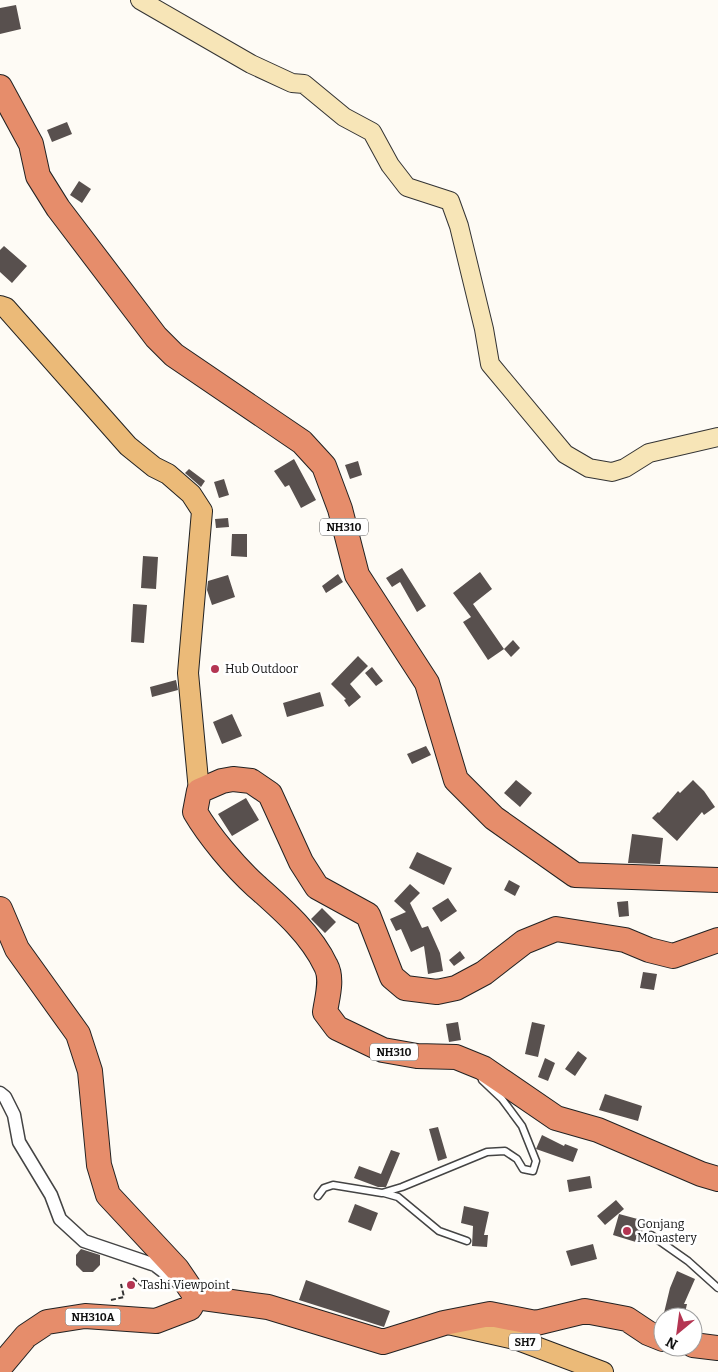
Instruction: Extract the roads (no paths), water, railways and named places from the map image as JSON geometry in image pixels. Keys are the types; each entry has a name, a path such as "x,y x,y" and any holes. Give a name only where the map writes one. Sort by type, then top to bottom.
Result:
{"highway":[{"name":"NH310","path":"0,87 31,144 38,176 58,208 156,337 174,355 302,442 324,466 340,510 357,575 428,683 456,780 494,818 575,875 718,880"},
{"path":"199,791 222,781 233,779 251,781 270,794 301,862 317,886 368,915 392,978 405,988 437,992 456,988 484,973 524,942 556,929 624,940 673,956 718,940"},
{"name":"NH310","path":"199,791 195,812 206,830 254,884 298,926 327,968 329,987 325,1012 337,1028 383,1050 417,1056 456,1057 483,1068 556,1118 598,1130 701,1174 718,1179"},
{"path":"0,909 17,949 78,1034 90,1071 99,1165 108,1195 177,1269 196,1297 268,1307 383,1342 444,1323 490,1314 536,1323 585,1310 627,1319 653,1335"},
{"name":"NH310A","path":"0,1367 26,1336 47,1322 86,1316 156,1321 190,1308 196,1297"},
{"path":"703,1347 718,1348"}],"main road":[{"path":"0,306 6,308 128,446 191,494 202,512 188,673 199,791"},
{"name":"SH7","path":"444,1323 515,1339 603,1372"}],"street":[{"path":"140,0 251,64 292,83 304,84 344,117 372,132 390,166 407,187 450,201 459,226 484,329 490,364 565,454 589,468 612,472 625,468 649,454 718,436"},
{"path":"0,1093 5,1097 14,1115 18,1142 52,1195 60,1219 84,1241 155,1265 196,1297"}],"lane":[{"path":"382,1193 487,1152 505,1151 516,1159 523,1169 533,1171 536,1162 522,1126 502,1099 482,1081 483,1068"},
{"path":"318,1196 324,1188 333,1185 398,1197 439,1231 468,1241"},
{"path":"651,1235 688,1261 718,1288"}],"place":[{"name":"Hub Outdoor","path":"215,669"},
{"name":"Gonjang Monastery","path":"627,1231"},
{"name":"Tashi Viewpoint","path":"131,1285"}]}
